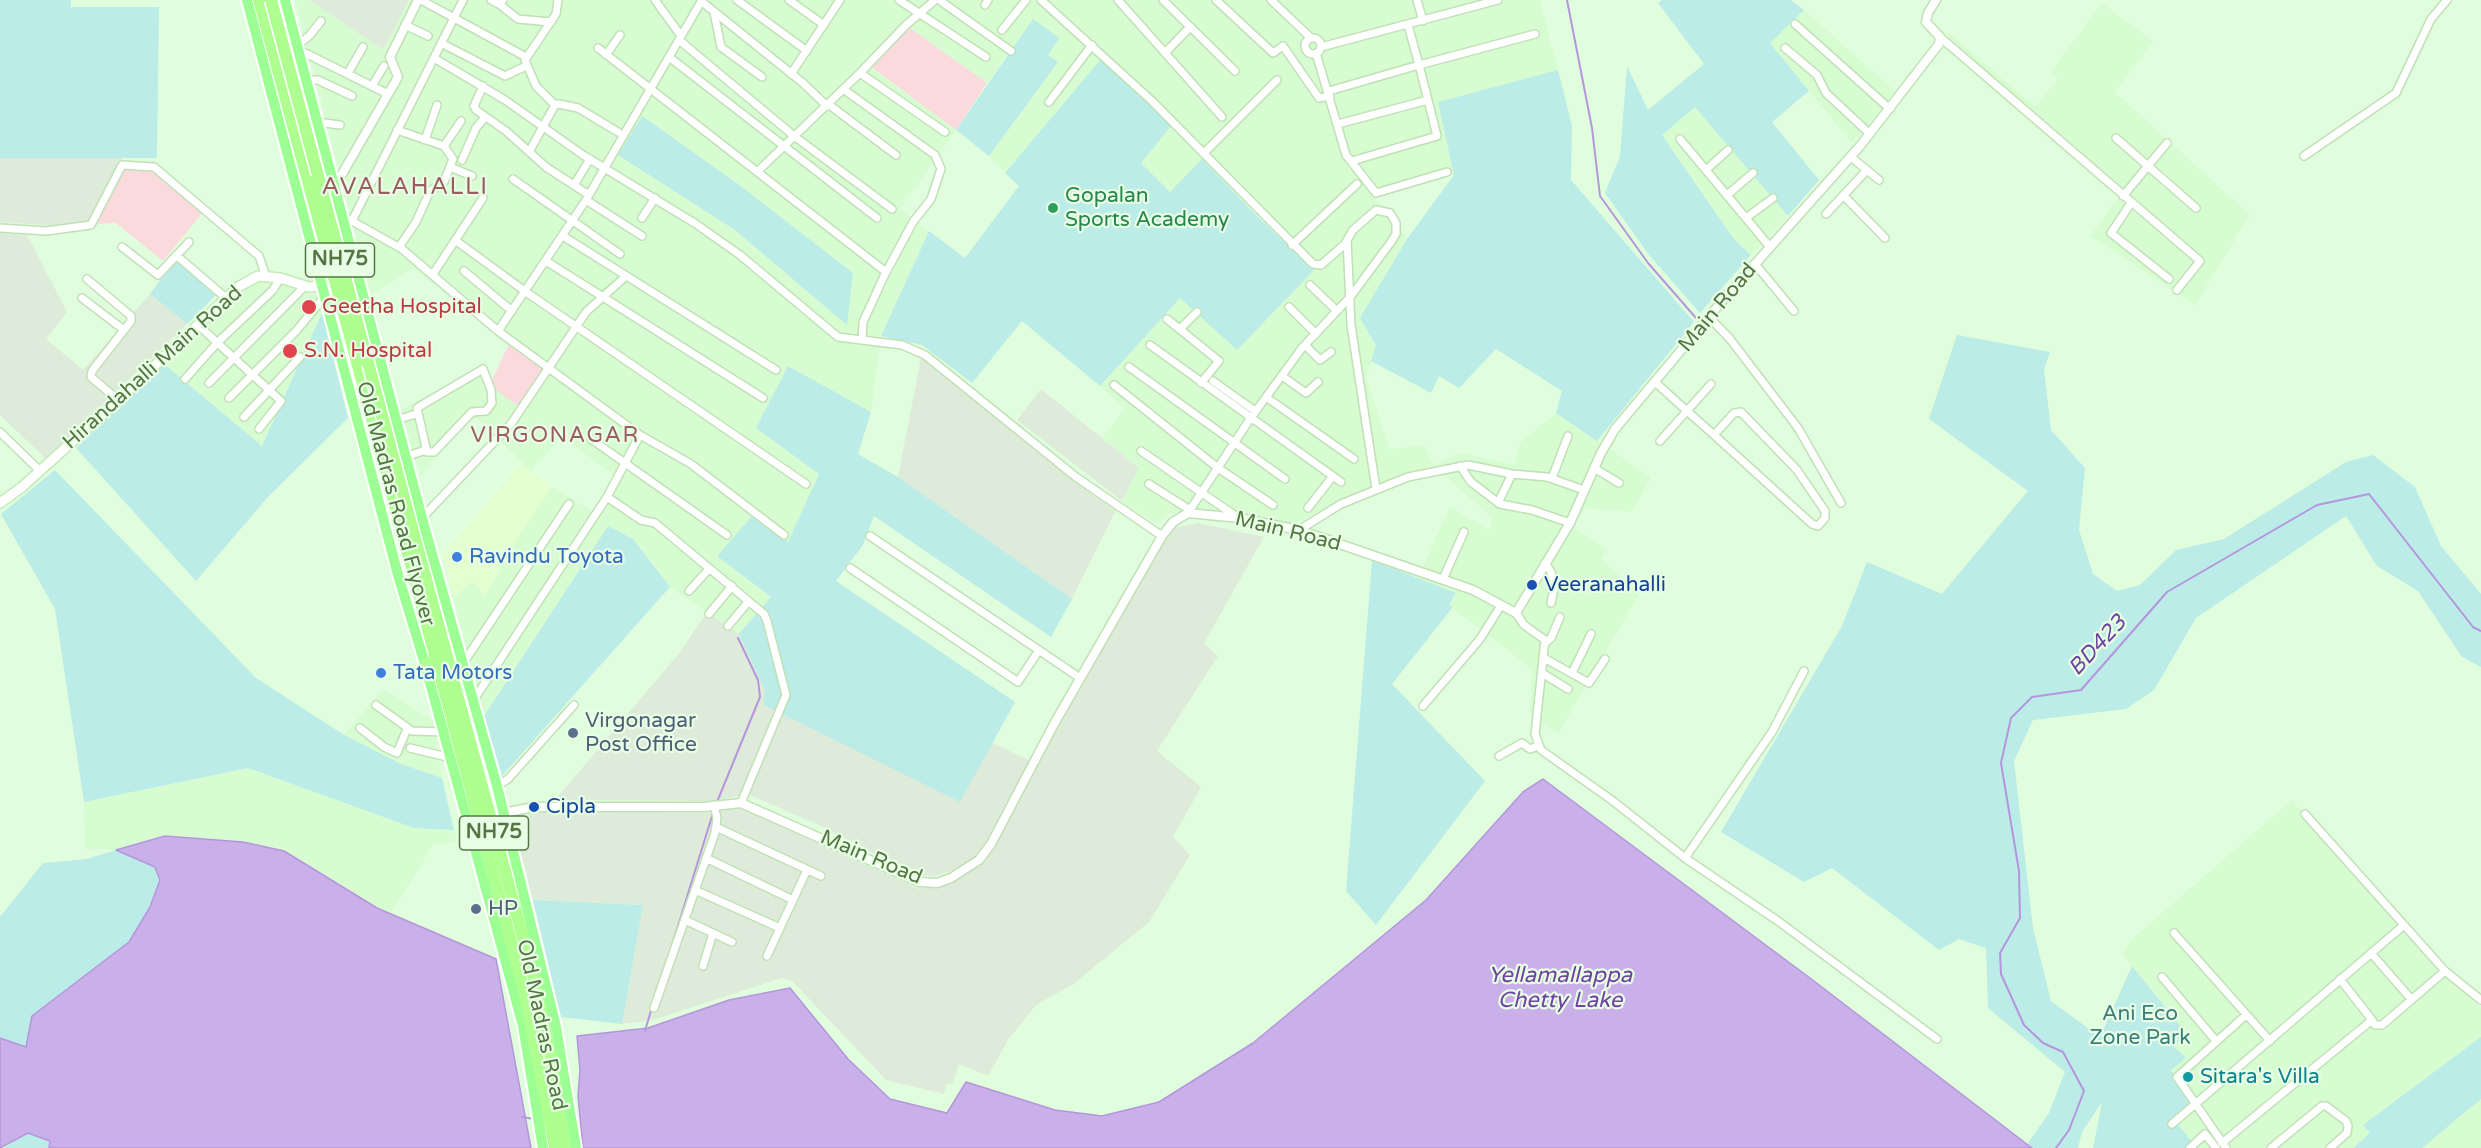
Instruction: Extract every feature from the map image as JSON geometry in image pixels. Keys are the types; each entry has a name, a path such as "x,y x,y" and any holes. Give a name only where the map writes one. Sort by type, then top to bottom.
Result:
{"highway":[{"name":"Old Madras Road Flyover","path":"260,0 411,520"},
{"name":"Old Madras Road Flyover","path":"271,0 411,520 431,662"},
{"name":"Old Madras Road","path":"411,520 535,982 551,1058 565,1148"},
{"name":"Old Madras Road","path":"431,662 524,990 555,1148"}],"main road":[{"path":"247,0 398,575 431,662 444,732 523,1026 543,1148"},
{"path":"285,0 334,188 347,221 406,457 411,520 462,665 497,786 556,1027 576,1148"},
{"name":"Hirandahalli Main Road","path":"0,503 40,471 238,287 258,276 280,278 324,291"}],"street":[{"path":"334,188 398,75 390,57 420,0 454,17 526,62 536,86 555,105 578,108 618,132"},
{"path":"347,221 397,130 463,0"},
{"path":"491,0 501,2 518,19 551,22"},
{"path":"441,43 505,76 526,62 556,15 558,0"},
{"path":"655,0 680,38 794,136 892,209"},
{"path":"737,0 807,51"},
{"path":"789,0 824,25"},
{"path":"791,74 840,0"},
{"path":"899,0 986,57"},
{"path":"758,171 828,105 919,13 937,0 1011,51"},
{"path":"1002,30 1026,0"},
{"path":"1041,0 1092,45 1204,153 1305,259 1317,266 1376,210 1390,213 1396,223 1396,234 1391,242 1351,296 1305,345 1255,411 1189,512 1149,484"},
{"path":"1118,0 1222,117"},
{"path":"1163,0 1235,71"},
{"path":"1216,0 1273,53 1283,46 1319,98 1419,65 1534,34"},
{"path":"1271,0 1311,38 1319,40 1319,50 1347,155 1376,193 1447,172"},
{"path":"1418,0 1423,21"},
{"path":"1311,38 1307,41 1306,48 1311,53 1498,0"},
{"path":"1936,0 1928,13 1926,22 1940,38 2200,261 2177,290"},
{"path":"2304,156 2396,93 2431,19 2447,0"},
{"path":"498,331 588,197 702,1 828,105 896,155"},
{"path":"714,12 721,47 762,77"},
{"path":"321,21 297,47 388,94"},
{"path":"1795,24 1890,109"},
{"path":"405,25 428,36"},
{"path":"1352,161 1437,136 1408,25"},
{"path":"1165,53 1190,27"},
{"path":"606,55 620,35"},
{"name":"Main Road","path":"741,802 919,882 938,883 966,870 991,844 1080,678 1162,536 1173,522 1189,512 1239,518 1299,530 1473,590 1516,614 1570,523 1594,468 1615,429 1709,317 1851,157 1939,44 1940,38"},
{"path":"1049,102 1092,45"},
{"path":"348,73 363,47"},
{"path":"598,48 886,272 885,276"},
{"path":"1785,48 1817,75 1826,93 1870,134"},
{"path":"669,57 782,147 877,218"},
{"path":"434,58 483,86 590,159 655,198 740,255 838,337 887,342 918,350 974,392 1076,477 1162,536"},
{"path":"372,86 384,66"},
{"path":"860,73 945,132"},
{"path":"306,80 318,80 352,96"},
{"path":"1204,153 1276,80"},
{"path":"483,86 474,106 485,117 642,236"},
{"path":"843,89 935,155 940,166 931,199 913,222 863,322 862,340"},
{"path":"1338,124 1428,100"},
{"path":"425,140 437,105"},
{"path":"529,152 555,105"},
{"path":"462,160 476,128 485,117"},
{"path":"444,146 460,121"},
{"path":"316,122 340,125"},
{"path":"397,130 444,146 452,156 444,182 430,191 416,222 399,248"},
{"path":"2116,138 2196,208"},
{"path":"1680,139 1770,247"},
{"path":"2123,196 2167,143"},
{"path":"1706,170 1728,150"},
{"path":"1851,157 1879,180"},
{"path":"574,185 590,159"},
{"path":"0,228 46,231 91,225 122,165 154,167 259,256 266,277"},
{"path":"450,167 472,176"},
{"path":"1826,214 1867,170"},
{"path":"1727,195 1753,173"},
{"path":"513,179 620,255"},
{"path":"1292,245 1357,184"},
{"path":"1844,196 1885,238"},
{"path":"433,274 483,198"},
{"path":"642,218 655,198"},
{"path":"1746,218 1773,198"},
{"path":"2131,203 2111,233 2169,279"},
{"path":"308,231 347,221 399,248 433,274 498,331 640,435 691,464 784,535"},
{"path":"563,236 776,370"},
{"path":"455,240 526,292 806,484"},
{"path":"1347,240 1351,325 1376,489"},
{"path":"122,247 158,275 189,242"},
{"path":"176,255 226,298"},
{"path":"546,261 762,398"},
{"path":"1755,264 1794,311"},
{"path":"464,271 512,311"},
{"path":"411,520 511,424 550,369 576,326 600,297 626,276"},
{"path":"185,379 217,343 273,290 280,278"},
{"path":"87,279 131,316 131,321 94,365 91,376 118,400"},
{"path":"1310,285 1337,311"},
{"path":"209,383 305,286"},
{"path":"229,398 297,330 324,291"},
{"path":"82,298 124,330"},
{"path":"1289,307 1316,334"},
{"path":"1180,329 1197,312"},
{"path":"1709,317 1730,339 1798,428 1841,503"},
{"path":"1167,319 1219,361 1201,383"},
{"path":"198,325 279,398 280,404 259,429"},
{"path":"1150,345 1250,419 1341,482"},
{"path":"1305,345 1320,360 1331,352"},
{"path":"244,417 300,357"},
{"path":"1129,367 1285,478"},
{"path":"483,369 491,390 492,404 486,411 472,412 434,452 428,453 425,450 416,414 419,406 483,369"},
{"path":"1282,376 1306,393 1318,382"},
{"path":"1213,381 1255,411"},
{"path":"1655,382 1812,524 1818,526 1826,518 1825,512 1797,470 1741,412 1734,414 1714,435"},
{"path":"1660,441 1711,384"},
{"path":"1114,385 1218,468 1273,505"},
{"path":"1266,397 1354,459"},
{"path":"396,420 416,414"},
{"path":"0,432 40,471"},
{"path":"472,702 607,497 640,435"},
{"path":"1552,478 1568,436"},
{"path":"591,439 727,535"},
{"path":"406,457 425,450"},
{"path":"1141,451 1239,518"},
{"path":"1299,530 1332,509 1376,489 1408,477 1460,466 1475,465 1512,474 1552,478 1584,490"},
{"path":"1460,466 1466,477 1498,503 1514,509 1532,510 1570,523"},
{"path":"1594,468 1619,483"},
{"path":"1498,503 1512,474"},
{"path":"1308,508 1333,476"},
{"path":"503,813 534,807 714,805 741,802 786,695 764,614 656,523 641,520 607,497"},
{"path":"462,665 568,504"},
{"path":"1443,579 1464,532"},
{"path":"870,536 1080,678"},
{"path":"1545,563 1555,584 1551,603"},
{"path":"850,568 1018,682 1039,650"},
{"path":"690,591 709,569"},
{"path":"709,614 732,586"},
{"path":"728,626 748,602"},
{"path":"1423,706 1480,639 1500,607"},
{"path":"1516,614 1521,622 1543,637 1545,642 1535,734 1538,746 1685,858 1778,921 1937,1040"},
{"path":"1545,642 1551,638 1560,617"},
{"path":"1572,673 1591,634"},
{"path":"1544,658 1590,682 1605,659"},
{"path":"1685,858 1772,732 1804,671"},
{"path":"1542,672 1568,689"},
{"path":"376,705 407,729 416,732 444,732"},
{"path":"497,786 508,780 574,705"},
{"path":"360,728 378,743 397,753 407,729"},
{"path":"1499,756 1522,743 1530,749 1538,746"},
{"path":"410,748 451,758"},
{"path":"654,1008 716,827 714,805"},
{"path":"2305,814 2445,971 2481,1000"},
{"path":"716,827 821,876"},
{"path":"706,858 793,900"},
{"path":"767,956 807,870"},
{"path":"695,890 780,928"},
{"path":"685,920 732,942"},
{"path":"2172,1124 2404,925"},
{"path":"703,966 713,933"},
{"path":"2174,933 2270,1041"},
{"path":"2371,953 2411,999"},
{"path":"2340,979 2375,1025 2382,1025 2445,971"},
{"path":"2162,977 2216,1041"},
{"path":"2222,1147 2177,1077 2246,1015"},
{"path":"2222,1147 2373,1020"},
{"path":"2271,1148 2322,1106 2326,1106 2346,1121 2349,1126 2347,1133 2330,1148"},
{"path":"2190,1148 2205,1134 2222,1147"}],"shaded area":[{"path":"295,0 309,0 383,50 409,0 1540,0 1558,70 1439,102 1454,175 1374,198 1407,239 1360,318 1376,346 1366,377 1389,449 1424,446 1433,465 1367,488 1296,523 1199,509 1168,514 1156,524 1122,501 1139,468 1102,438 1125,409 1100,386 1180,297 1314,270 1203,160 1170,192 1141,163 1171,125 1101,59 1005,173 989,156 1057,63 1048,55 1033,20 987,83 910,28 870,67 956,130 900,209 929,231 881,336 871,412 788,367 756,428 819,473 788,543 718,556 771,598 739,634 670,587 633,539 608,526 484,716 454,598 472,581 485,596 519,536 552,487 593,512 615,475 561,437 531,471 479,420 469,417 421,476 400,410 485,365 497,391 545,370 413,268 371,295"},
{"path":"309,0 409,0 383,50"},
{"path":"2102,3 2153,41 2115,92 2250,215 2195,305 2090,236 2118,198 1942,46 1949,33 2035,107 2058,79 2050,73"},
{"path":"1804,10 1895,91 1852,143 1769,43"},
{"path":"910,28 987,83 956,130 870,66"},
{"path":"1695,106 1788,216 1751,255 1733,238 1662,135"},
{"path":"0,158 123,158 90,221 53,226 0,222"},
{"path":"125,168 154,172 203,212 163,261 116,223 96,224"},
{"path":"0,233 27,235 67,312 46,339 83,370 150,294 187,324 46,459 0,415"},
{"path":"260,278 317,294 322,313 262,447 164,364 238,290"},
{"path":"509,344 546,370 520,407 497,391 492,380"},
{"path":"921,358 1117,508 1072,599 898,477"},
{"path":"1041,389 1139,468 1122,501 1017,420"},
{"path":"1556,413 1651,477 1632,512 1585,508 1573,527 1606,549 1601,560 1640,593 1558,734 1530,713 1532,669 1449,605 1456,593 1418,578 1450,507 1489,530 1493,518 1433,465 1460,453 1514,465 1520,443"},
{"path":"521,464 552,487 519,536 485,597 472,581 454,598 443,555"},
{"path":"1199,523 1264,537 1204,643 1218,656 1157,751 1201,787 1173,837 1190,855 1149,922 1072,985 1036,1005 1008,1040 988,1076 959,1064 953,1083 946,1085 944,1094 886,1080 792,981 782,978 650,1021 622,1024 643,905 533,900 512,819 539,812 712,813 739,807 919,889 938,886 966,874 995,846 1048,742 1171,528"},
{"path":"771,598 806,625 995,744 1030,761 988,844 963,868 934,876 917,875 825,828 748,794 713,801 555,800 680,652 707,612 739,634"},
{"path":"383,689 433,721 442,778 401,764 344,735"},
{"path":"248,768 414,828 454,830 457,842 434,844 391,913 166,836 116,850 85,849 84,802"},
{"path":"2292,800 2449,978 2481,1008 2481,1037 2363,1125 2370,1133 2353,1148 2186,1148 2192,1143 2100,1037 2132,966 2123,953 2131,940"},
{"path":"2481,1099 2481,1148 2422,1148"}],"green space":[{"path":"0,0 71,0 71,7 159,7 157,158 0,158"},
{"path":"1662,0 1791,0 1804,10 1770,43 1809,91 1772,122 1819,180 1788,216 1695,107 1662,135 1733,238 1751,255 1700,313 1649,255 1605,193 1620,156 1627,66 1648,110 1704,64 1658,3"},
{"path":"1033,19 1059,38 1048,55 1058,62 989,156 956,130"},
{"path":"1101,59 1171,126 1141,163 1170,192 1202,159 1314,270 1237,350 1180,298 1100,386 1022,321 972,383 922,345 881,336 929,231 965,258 1019,186 1005,173"},
{"path":"1558,70 1572,126 1571,180 1694,322 1597,441 1556,413 1562,391 1496,349 1459,388 1439,376 1431,393 1371,361 1376,346 1360,318 1407,239 1454,175 1438,102"},
{"path":"642,116 738,184 853,273 847,325 735,230 618,155"},
{"path":"176,259 217,294 187,324 150,294"},
{"path":"322,313 348,418 268,497 196,581 76,448 164,364 262,446"},
{"name":"Ani Eco Zone Park","path":"1957,335 2050,352 2044,369 2051,430 2085,468 2079,530 2093,574 2117,591 2140,585 2176,550 2224,539 2346,462 2373,455 2415,487 2441,546 2481,594 2481,667 2462,657 2418,591 2377,566 2346,516 2196,618 2154,690 2126,709 2033,720 2014,761 2033,928 2051,1001 2100,1037 2132,966 2186,1033 2174,1047 2186,1058 2171,1070 2192,1104 2173,1118 2192,1142 2186,1148 2093,1148 2102,1102 2082,1132 2078,1148 2032,1148 2028,1143 2049,1113 2065,1072 1988,1008 1986,948 1959,939 1939,950 1832,868 1804,882 1721,832 1842,626 1867,562 1942,594 2028,491 1929,419"},
{"path":"788,366 871,412 858,454 898,477 1072,599 1051,637 874,516 863,545 836,581 1015,702 960,802 764,705 765,690 739,634 771,597 717,556 753,515 788,542 819,474 756,428"},
{"path":"55,470 256,678 344,735 401,764 442,778 454,830 414,828 248,768 84,802 55,609 1,514"},
{"path":"608,526 633,539 670,587 502,776 484,716"},
{"path":"1372,560 1456,593 1449,605 1453,607 1392,684 1485,781 1376,925 1346,891"},
{"path":"116,850 155,867 160,880 149,907 129,942 32,1016 26,1047 0,1038 0,917 43,863 87,859"},
{"path":"533,900 643,905 622,1024 561,1017"},
{"path":"2481,1037 2481,1099 2422,1148 2353,1148 2370,1133 2363,1125"},
{"path":"28,1133 50,1141 49,1148 3,1148"}],"water":[{"name":"Yellamallappa Chetty Lake","path":"1543,779 1814,981 2032,1148 583,1148 578,1096 580,1070 577,1036 648,1028 729,1000 790,988 848,1059 890,1099 947,1113 966,1082 1055,1110 1102,1116 1159,1102 1253,1043 1426,900 1523,792"},
{"path":"165,836 243,842 284,851 377,908 496,959 531,1148 49,1148 50,1141 28,1133 0,1148 0,1038 26,1047 32,1016 129,942 150,907 160,880 155,867 116,850"}],"waterway":[{"path":"1567,0 1592,128 1600,196 1648,263 1696,318"},
{"name":"BD423","path":"2056,1148 2069,1130 2084,1091 2063,1052 2043,1043 2024,1025 2001,974 2000,953 2020,918 2019,871 2001,763 2011,718 2032,697 2081,690 2167,592 2317,505 2369,494 2473,627 2481,631"},
{"path":"717,802 760,697 758,680 738,638"},
{"path":"664,971 713,813"},
{"path":"645,1031 652,1007"},
{"path":"522,1117 534,1119"}],"place":[{"name":"Gopalan Sports Academy","path":"1053,208"},
{"name":"Geetha Hospital","path":"309,307"},
{"name":"S.N. Hospital","path":"290,351"},
{"name":"Ravindu Toyota","path":"457,557"},
{"name":"Veeranahalli","path":"1532,585"},
{"name":"Tata Motors","path":"381,673"},
{"name":"Virgonagar Post Office","path":"573,733"},
{"name":"Cipla","path":"534,807"},
{"name":"HP","path":"476,909"},
{"name":"Sitara's Villa","path":"2188,1077"}],"district":[{"name":"AVALAHALLI","path":"405,188"},
{"name":"VIRGONAGAR","path":"555,436"}]}
